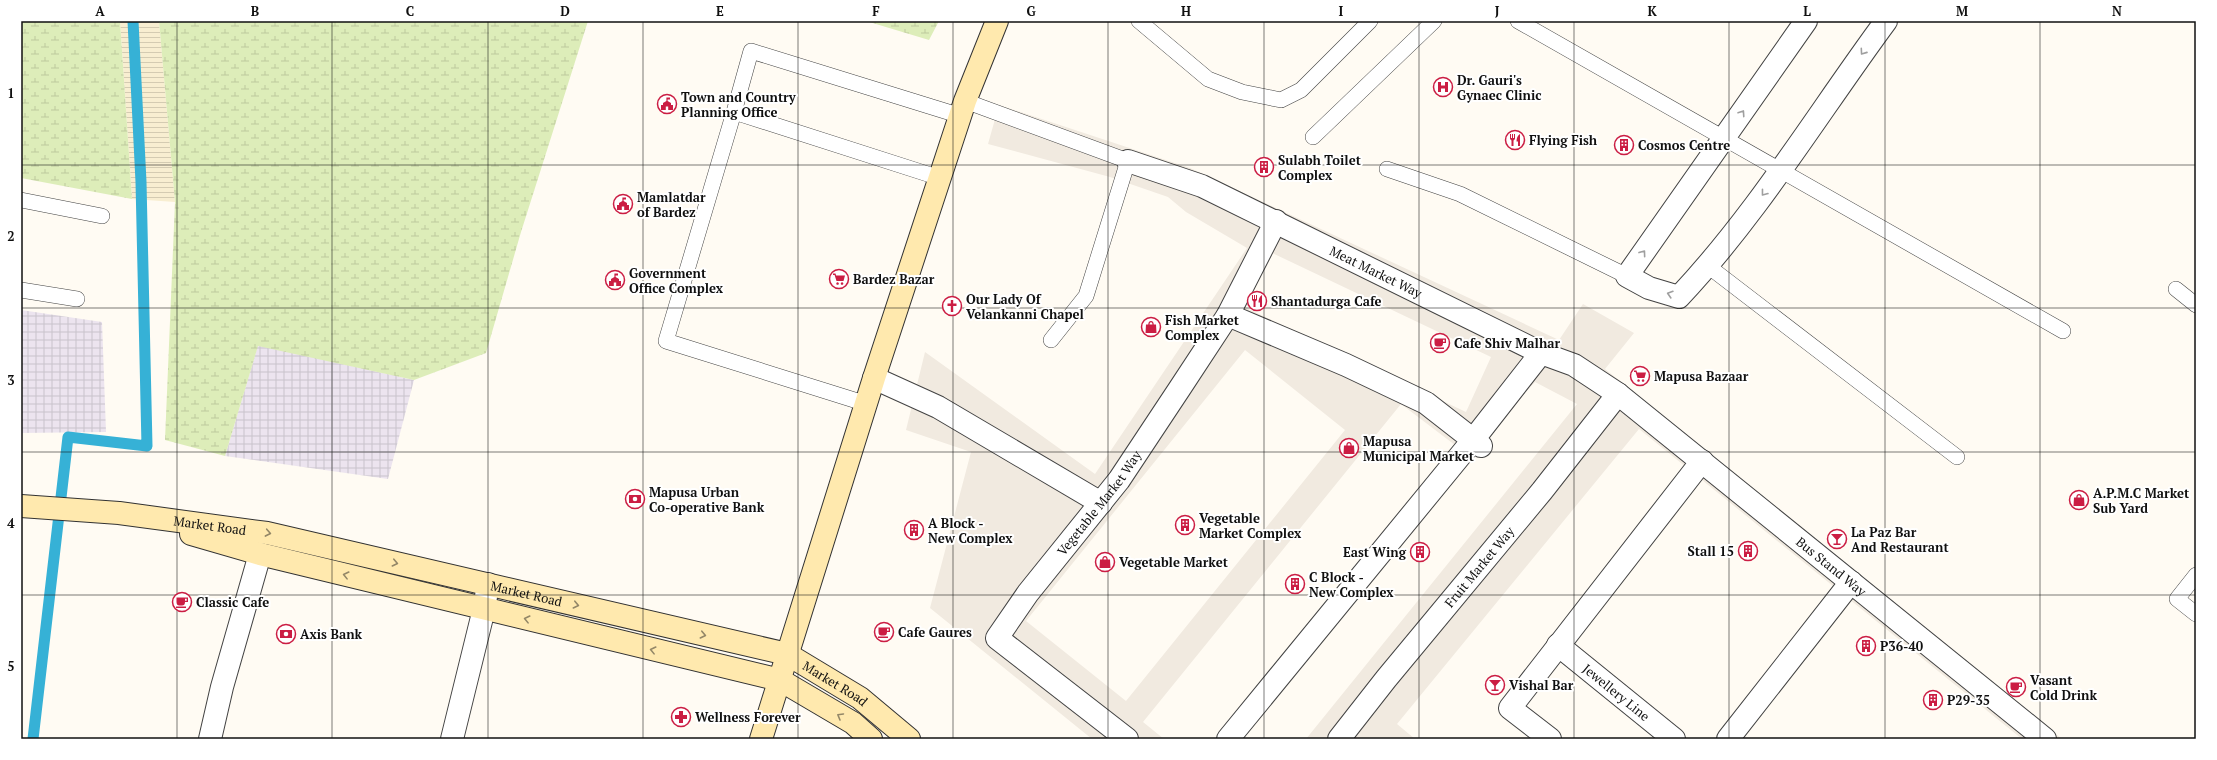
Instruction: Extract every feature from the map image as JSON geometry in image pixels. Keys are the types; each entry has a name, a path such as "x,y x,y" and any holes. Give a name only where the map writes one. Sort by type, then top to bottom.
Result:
{"main road":[{"path":"761,739 874,378 963,108 997,21"},
{"name":"Market Road","path":"21,506 119,513 267,533 787,654 860,698 909,739"},
{"name":"Market Road","path":"119,513 260,554 780,680 853,723 871,739"}],"street":[{"path":"1806,21 1725,139 1627,276 1649,288 1679,297 1708,266 1781,171 1886,21"},
{"name":"Meat Market Way","path":"1128,161 1202,186 1276,221 1541,353 1574,365 1618,394"},
{"name":"Vegetable Market Way","path":"1128,739 997,638 1028,593 1133,460 1228,315 1276,221"},
{"path":"1228,315 1346,365 1426,403 1477,443"},
{"path":"1228,739 1477,443 1541,353"},
{"path":"874,378 938,407 1101,502"},
{"name":"Bus Stand Way","path":"1618,394 2045,739"},
{"name":"Fruit Market Way","path":"1339,739 1386,679 1542,492 1618,394"},
{"path":"1550,739 1510,708 1702,461"},
{"path":"210,739 222,687 260,554"},
{"path":"1728,739 1851,582"},
{"path":"452,739 484,609 488,584"},
{"name":"Jewellery Line","path":"1558,645 1674,739"}],"lane":[{"path":"1139,21 1208,79 1242,92 1281,100 1301,90 1370,21"},
{"path":"1313,137 1434,21"},
{"path":"1518,21 2064,331"},
{"path":"867,404 666,341 751,51 963,108 1128,161 1086,296 1051,340"},
{"path":"734,112 940,178"},
{"path":"1386,169 1460,194 1627,276"},
{"path":"21,200 102,216"},
{"path":"1708,266 1957,457"},
{"path":"2176,289 2196,305"},
{"path":"21,290 77,299"},
{"path":"2196,575 2177,599 2196,614"}],"shaded area":[{"path":"120,21 159,21 175,202 132,199"},
{"path":"999,105 1190,168 1559,340 1583,304 1634,333 1605,369 2062,739 2022,739 1639,429 1397,724 1415,739 1306,739 1577,404 1535,382 1505,415 1472,458 1401,404 1143,722 1164,739 1092,739 930,608 971,452 906,430 925,352 1095,474 1247,248 1186,212 1168,197 1110,177 988,144","holes":["1268,251 1491,357 1466,412 1242,306","1245,350 1345,430 1126,701 1026,621"]},
{"path":"21,310 102,322 106,432 21,433"},
{"path":"258,345 414,380 388,479 225,456"}],"green space":[{"path":"21,21 120,21 132,199 21,178"},
{"path":"159,21 588,21 521,232 486,353 414,380 258,346 225,456 165,440 175,202"},
{"path":"866,21 939,21 929,40"}],"waterway":[{"path":"33,739 68,437 147,446 141,182 133,21"}],"place":[{"name":"Dr. Gauri's Gynaec Clinic","path":"1443,87"},
{"name":"Town and Country Planning Office","path":"667,104"},
{"name":"Flying Fish","path":"1515,140"},
{"name":"Cosmos Centre","path":"1624,145"},
{"name":"Sulabh Toilet Complex","path":"1264,167"},
{"name":"Mamlatdar of Bardez","path":"623,204"},
{"name":"Bardez Bazar","path":"839,279"},
{"name":"Government Office Complex","path":"615,280"},
{"name":"Shantadurga Cafe","path":"1257,301"},
{"name":"Our Lady Of Velankanni Chapel","path":"952,306"},
{"name":"Fish Market Complex","path":"1151,327"},
{"name":"Cafe Shiv Malhar","path":"1440,343"},
{"name":"Mapusa Bazaar","path":"1640,376"},
{"name":"Mapusa Municipal Market","path":"1349,448"},
{"name":"Mapusa Urban Co-operative Bank","path":"635,499"},
{"name":"A.P.M.C Market Sub Yard","path":"2079,500"},
{"name":"Vegetable Market Complex","path":"1185,525"},
{"name":"A Block - New Complex","path":"914,530"},
{"name":"La Paz Bar And Restaurant","path":"1837,539"},
{"name":"Stall 15","path":"1748,551"},
{"name":"East Wing","path":"1420,552"},
{"name":"Vegetable Market","path":"1105,562"},
{"name":"C Block - New Complex","path":"1295,584"},
{"name":"Classic Cafe","path":"182,602"},
{"name":"Cafe Gaures","path":"884,632"},
{"name":"Axis Bank","path":"286,634"},
{"name":"P36-40","path":"1866,646"},
{"name":"Vishal Bar","path":"1495,685"},
{"name":"Vasant Cold Drink","path":"2016,687"},
{"name":"P29-35","path":"1933,700"},
{"name":"Wellness Forever","path":"681,717"}]}
